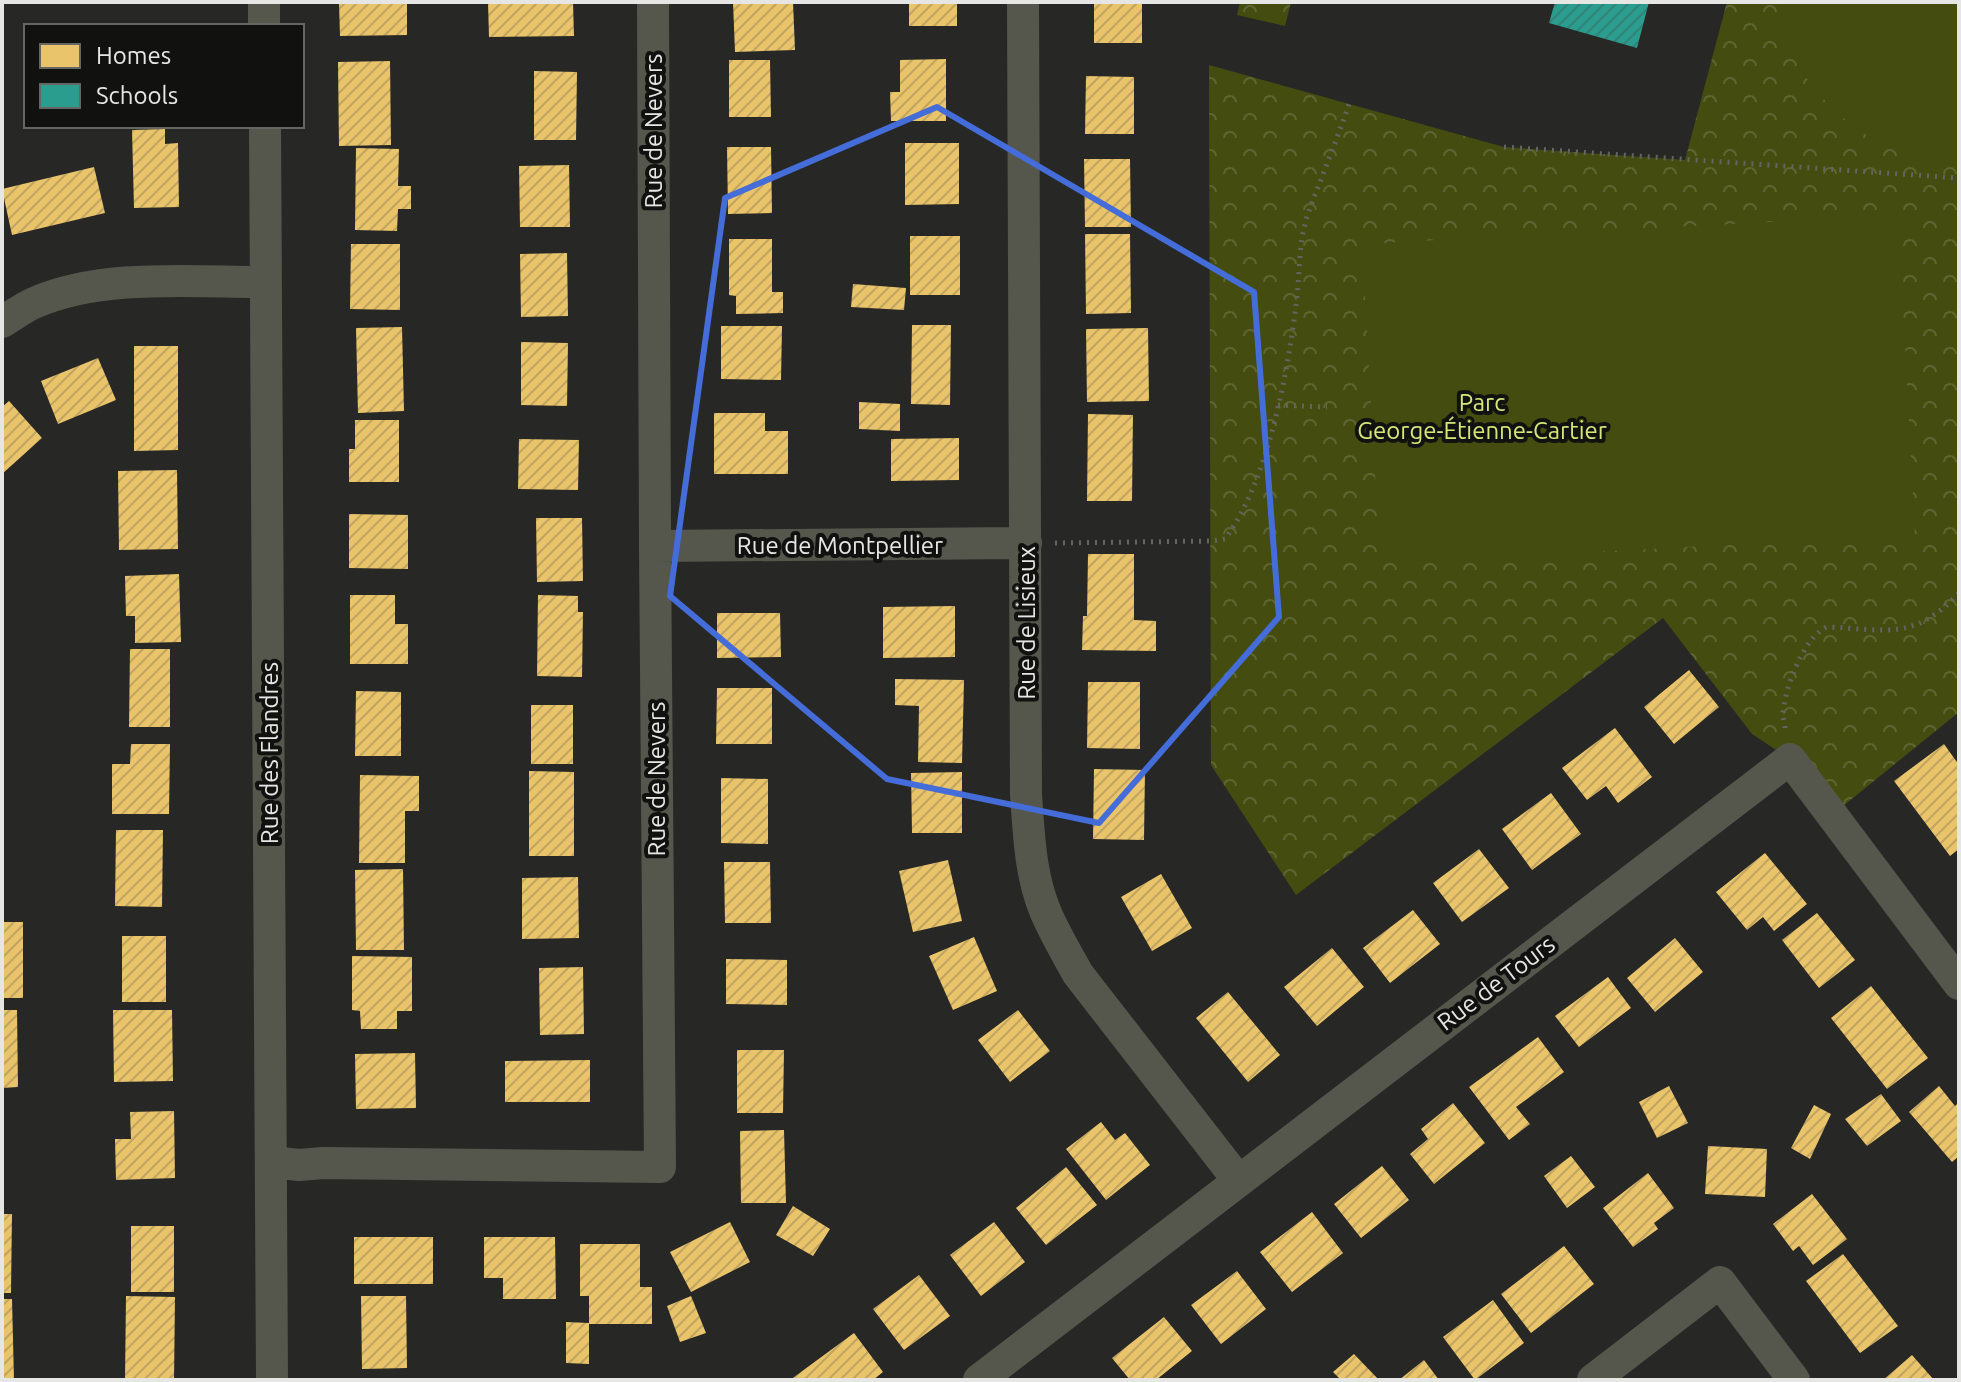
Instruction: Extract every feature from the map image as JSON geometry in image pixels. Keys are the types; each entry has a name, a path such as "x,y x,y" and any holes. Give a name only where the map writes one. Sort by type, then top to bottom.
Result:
{"street":[{"path":"264,2 264,24"},
{"name":"Rue de Nevers","path":"271,1162 299,1165 660,1167 653,2"},
{"name":"Rue de Lisieux","path":"1023,2 1026,795 1034,871 1044,910 1078,974 1238,1180"},
{"name":"Rue des Flandres","path":"265,128 272,1380"},
{"path":"2,322 33,303 70,291 105,285 266,282"},
{"name":"Rue de Montpellier","path":"655,546 1026,543"},
{"path":"1790,759 1959,984"},
{"name":"Rue de Tours","path":"979,1380 1790,759"},
{"path":"1593,1380 1720,1282 1794,1380"}],"path":[{"path":"1026,543 1225,539 1249,497 1263,459 1278,405 1296,305 1306,218 1349,104"},
{"path":"1504,147 1959,178"},
{"path":"1278,405 1327,407"},
{"path":"1790,759 1783,714 1789,687 1798,663 1819,630 1827,627 1878,631 1903,629 1945,608 1959,593"}],"highlighted area":[{"path":"937,107 1254,292 1279,617 1099,823 887,779 670,596 725,198"}],"green space":[{"path":"1240,2 1291,2 1285,26 1237,15"},
{"name":"Parc George-Étienne-Cartier","path":"1727,2 1959,2 1959,712 1832,815 1790,759 1752,734 1663,618 1296,895 1211,765 1209,65 1504,147 1685,160"},
{"path":"1775,2 1959,2 1959,166 1928,163 1884,145 1827,103 1798,65 1785,39"},
{"path":"1898,215 1915,535 1380,563 1362,244"}],"building: Homes":[{"path":"339,2 407,2 407,35 340,36"},
{"path":"488,2 573,2 574,36 489,37"},
{"path":"733,2 793,2 795,50 735,52"},
{"path":"909,2 957,2 957,26 909,26"},
{"path":"1094,2 1142,2 1142,43 1094,43"},
{"path":"946,59 946,121 891,121 890,92 900,92 900,60"},
{"path":"729,60 770,60 771,117 729,117"},
{"path":"390,61 391,145 339,146 338,62"},
{"path":"534,71 577,72 576,140 534,140"},
{"path":"1086,76 1134,77 1134,134 1085,134"},
{"path":"165,129 165,144 178,143 179,207 134,208 132,130"},
{"path":"905,143 959,143 959,204 905,205"},
{"path":"727,147 771,147 772,213 728,214"},
{"path":"356,148 399,149 398,186 411,186 411,209 398,209 397,231 355,230"},
{"path":"1084,159 1130,159 1131,227 1085,227"},
{"path":"569,165 570,227 520,227 519,166"},
{"path":"94,167 105,213 12,235 2,189"},
{"path":"1085,234 1130,234 1131,313 1086,314"},
{"path":"910,236 960,236 960,295 910,295"},
{"path":"729,239 772,239 772,292 783,292 783,313 736,314 736,296 729,295"},
{"path":"351,244 400,244 400,310 350,309"},
{"path":"567,253 568,316 521,317 520,254"},
{"path":"853,284 906,288 904,310 851,307"},
{"path":"912,325 951,325 950,405 911,404"},
{"path":"721,326 782,326 781,380 721,379"},
{"path":"402,327 404,411 358,413 356,328"},
{"path":"1148,328 1149,401 1087,402 1086,329"},
{"path":"521,342 568,343 567,406 521,405"},
{"path":"134,346 178,346 178,450 134,451"},
{"path":"98,358 116,400 58,424 41,381"},
{"path":"9,401 42,438 2,474 2,407"},
{"path":"859,402 900,404 900,431 859,429"},
{"path":"714,413 765,413 765,431 788,431 788,474 714,474"},
{"path":"1088,414 1133,415 1132,501 1087,501"},
{"path":"355,420 399,420 399,482 349,482 349,449 355,449"},
{"path":"959,438 959,480 891,481 891,439"},
{"path":"519,439 579,440 578,490 518,489"},
{"path":"177,470 178,549 119,550 118,471"},
{"path":"349,514 408,515 408,569 349,568"},
{"path":"536,518 582,518 583,581 537,582"},
{"path":"1088,554 1134,554 1134,620 1156,621 1156,651 1082,650 1083,616 1087,616"},
{"path":"179,574 181,642 135,643 135,616 126,616 125,576"},
{"path":"350,595 395,595 395,624 408,624 408,664 350,664"},
{"path":"538,595 578,596 578,612 583,612 582,677 537,676"},
{"path":"955,606 955,657 883,658 883,607"},
{"path":"717,613 780,613 781,657 717,658"},
{"path":"130,649 170,649 170,727 129,727"},
{"path":"1689,670 1719,707 1674,744 1644,707"},
{"path":"895,679 964,680 962,763 918,762 919,706 895,705"},
{"path":"1088,682 1140,682 1140,749 1087,748"},
{"path":"717,688 772,688 772,744 716,744"},
{"path":"356,691 401,692 401,756 355,756"},
{"path":"531,705 573,705 573,764 531,764"},
{"path":"1615,728 1652,777 1618,803 1606,786 1587,800 1562,768"},
{"path":"131,744 170,744 169,814 112,814 112,764 130,764"},
{"path":"1944,744 1959,765 1959,849 1950,856 1894,781"},
{"path":"1094,769 1145,770 1144,840 1093,839"},
{"path":"529,771 574,772 574,856 529,856"},
{"path":"962,772 962,833 912,833 911,773"},
{"path":"360,775 419,776 419,811 405,811 405,863 359,863"},
{"path":"721,778 768,779 768,844 721,843"},
{"path":"1551,793 1581,834 1532,870 1502,829"},
{"path":"116,830 163,830 162,907 115,906"},
{"path":"1479,849 1509,888 1462,922 1433,883"},
{"path":"1765,853 1807,904 1774,931 1763,917 1747,930 1716,892"},
{"path":"948,860 962,921 913,932 899,871"},
{"path":"724,862 770,862 771,923 725,923"},
{"path":"403,869 404,950 356,950 355,870"},
{"path":"1161,874 1192,928 1152,951 1121,897"},
{"path":"578,877 579,938 522,939 522,878"},
{"path":"1413,910 1440,944 1390,983 1363,948"},
{"path":"1817,913 1855,960 1819,988 1782,940"},
{"path":"2,922 23,922 23,998 2,998"},
{"path":"122,936 166,936 166,1002 122,1002"},
{"path":"974,937 997,991 953,1010 929,956"},
{"path":"1675,938 1703,972 1655,1012 1627,978"},
{"path":"1332,948 1364,987 1317,1026 1284,987"},
{"path":"352,956 412,957 412,1011 397,1011 397,1029 361,1029 360,1011 352,1010"},
{"path":"726,959 787,960 787,1005 726,1004"},
{"path":"583,967 584,1034 540,1035 539,968"},
{"path":"1608,977 1631,1008 1579,1047 1555,1016"},
{"path":"1871,986 1928,1058 1887,1089 1831,1018"},
{"path":"1228,992 1280,1055 1248,1082 1196,1018"},
{"path":"2,1010 17,1010 18,1087 2,1088"},
{"path":"113,1010 172,1010 173,1081 114,1082"},
{"path":"1018,1010 1050,1051 1010,1082 978,1040"},
{"path":"1538,1037 1564,1072 1516,1107 1530,1124 1509,1140 1469,1087"},
{"path":"737,1050 784,1050 783,1113 737,1113"},
{"path":"415,1053 416,1108 356,1109 355,1054"},
{"path":"590,1060 590,1102 505,1102 505,1061"},
{"path":"1669,1086 1688,1123 1657,1138 1639,1102"},
{"path":"1939,1086 1955,1106 1959,1102 1959,1156 1952,1162 1909,1112"},
{"path":"1881,1094 1901,1121 1867,1146 1845,1119"},
{"path":"1453,1103 1485,1143 1434,1184 1410,1154 1428,1139 1421,1129"},
{"path":"1814,1105 1831,1114 1810,1159 1791,1148"},
{"path":"174,1111 175,1178 116,1180 115,1139 131,1139 130,1112"},
{"path":"1101,1122 1115,1140 1125,1133 1150,1165 1106,1200 1066,1149"},
{"path":"784,1130 786,1203 741,1203 740,1131"},
{"path":"1708,1146 1767,1149 1765,1197 1705,1194"},
{"path":"1571,1156 1595,1187 1567,1208 1544,1176"},
{"path":"1382,1166 1409,1200 1361,1238 1334,1204"},
{"path":"1066,1167 1097,1205 1046,1245 1016,1208"},
{"path":"1648,1173 1674,1208 1654,1223 1658,1229 1633,1247 1603,1208"},
{"path":"1812,1194 1847,1239 1813,1265 1799,1246 1793,1251 1773,1224"},
{"path":"793,1206 830,1229 813,1256 776,1235"},
{"path":"1312,1212 1343,1253 1292,1292 1260,1252"},
{"path":"2,1214 12,1214 11,1293 2,1293"},
{"path":"730,1222 750,1262 691,1292 670,1252"},
{"path":"994,1222 1025,1262 981,1296 950,1255"},
{"path":"131,1226 174,1226 174,1292 131,1292"},
{"path":"354,1237 433,1237 433,1284 354,1284"},
{"path":"484,1237 555,1237 556,1299 503,1299 503,1278 484,1278"},
{"path":"580,1244 640,1244 640,1287 652,1287 652,1324 589,1324 589,1296 580,1296"},
{"path":"1564,1246 1594,1284 1531,1333 1501,1294"},
{"path":"1843,1254 1898,1326 1860,1353 1806,1281"},
{"path":"1237,1271 1266,1309 1221,1344 1191,1305"},
{"path":"919,1275 950,1316 904,1350 873,1309"},
{"path":"126,1296 175,1297 174,1380 125,1379"},
{"path":"361,1296 406,1296 407,1368 362,1369"},
{"path":"691,1296 706,1333 680,1342 667,1306"},
{"path":"2,1299 12,1299 14,1380 2,1380"},
{"path":"1493,1300 1524,1343 1475,1380 1443,1337"},
{"path":"1164,1317 1192,1351 1156,1380 1130,1380 1112,1358"},
{"path":"566,1322 589,1323 589,1364 566,1363"},
{"path":"854,1333 883,1372 873,1380 790,1380"},
{"path":"1354,1354 1379,1380 1341,1380 1333,1372"},
{"path":"1912,1355 1934,1380 1883,1380"},
{"path":"1424,1360 1439,1380 1399,1380"}],"building: Schools":[{"path":"1555,2 1649,2 1637,48 1549,23"}]}
